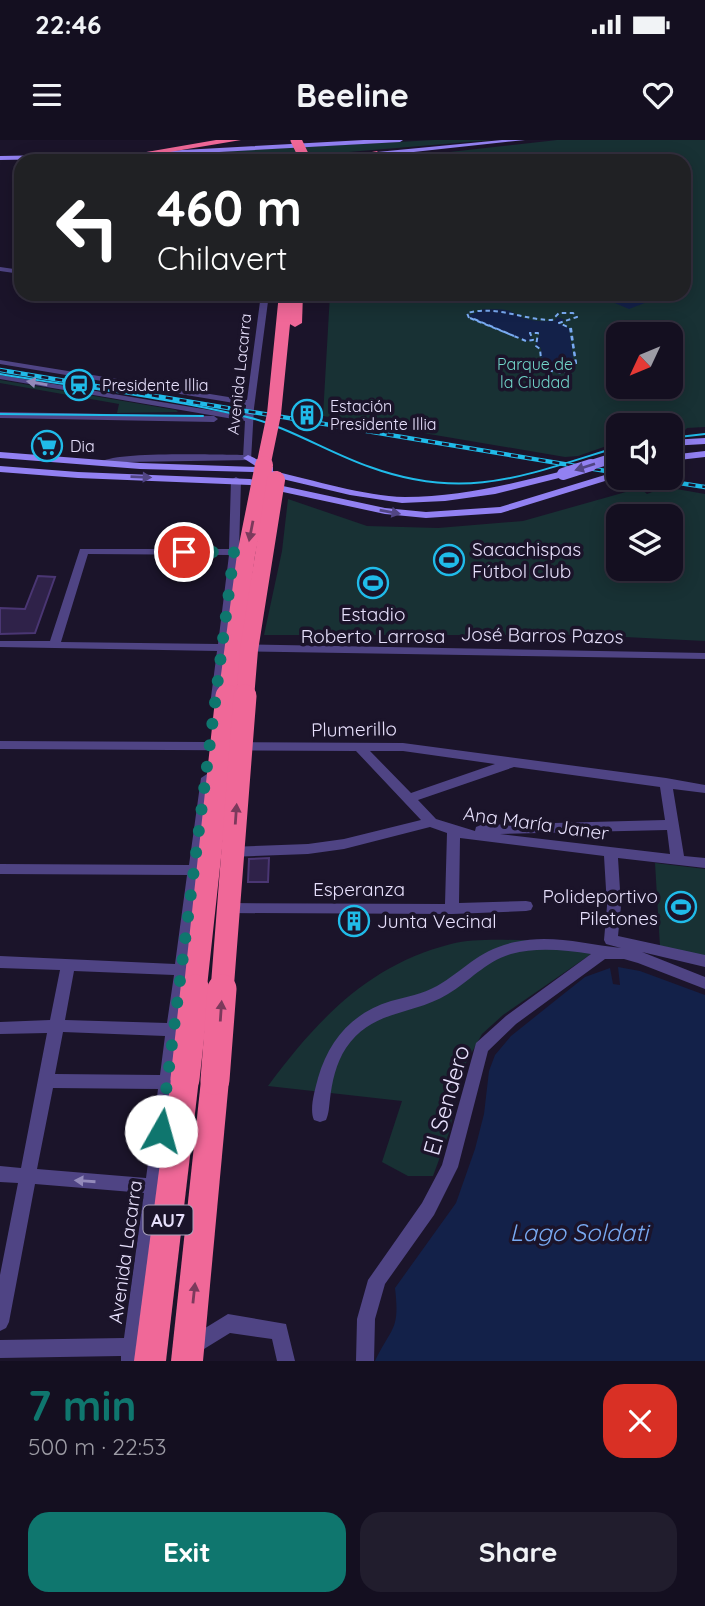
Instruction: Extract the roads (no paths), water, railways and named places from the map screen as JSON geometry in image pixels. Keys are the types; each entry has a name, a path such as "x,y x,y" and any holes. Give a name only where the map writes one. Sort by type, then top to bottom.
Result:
{"highway":[{"path":"158,154 236,140"},
{"name":"AU7","path":"137,1356 232,651 246,555 274,414 285,301"},
{"name":"AU7","path":"187,1356 215,1080 249,650 262,556 288,413 296,301"}],"main road":[{"path":"169,154 400,140"},
{"path":"499,142 511,140"},
{"path":"377,154 522,140"},
{"path":"683,442 705,441"},
{"path":"683,457 705,454"},
{"path":"0,455 242,468 272,472 351,492 402,500 478,493 563,474 606,461"},
{"path":"26,471 52,468 58,465 59,458"},
{"path":"248,458 258,460 272,472"},
{"path":"99,476 89,472 89,468 103,462"},
{"path":"0,468 99,476 236,481 410,515 494,512 606,478"},
{"path":"478,493 497,501 498,506 494,512"}],"street":[{"name":"Avenida Lacarra","path":"248,458 250,404 264,301"},
{"path":"0,362 250,404"},
{"path":"0,377 249,419"},
{"path":"0,415 249,419"},
{"path":"103,462 127,459 248,458"},
{"name":"Avenida Lacarra","path":"137,1356 153,1186 176,1081 175,1030 234,552 236,481"},
{"path":"55,643 84,551 234,552"},
{"name":"José Barros Pazos","path":"1,647 55,643 705,656"},
{"name":"Plumerillo","path":"0,745 361,749 402,747 705,789"},
{"path":"361,749 431,822"},
{"path":"408,799 515,762"},
{"path":"666,782 670,825 678,860"},
{"path":"197,853 308,849 344,844 431,822"},
{"name":"Ana María Janer","path":"431,822 466,835 705,863"},
{"path":"452,909 454,831 670,825"},
{"path":"611,853 614,906 611,946"},
{"path":"0,869 196,870"},
{"name":"Esperanza","path":"191,908 452,909 526,906"},
{"path":"320,1115 332,1053 351,1030 377,1012 434,995 478,962 517,945 552,943 611,946 705,961"},
{"path":"611,946 705,983"},
{"name":"El Sendero","path":"366,1319 377,1280 428,1209 450,1167 481,1048 511,1020 611,946"},
{"path":"0,962 183,970"},
{"path":"0,1322 68,965"},
{"path":"0,1028 57,1026 175,1030"},
{"path":"46,1081 176,1081"},
{"path":"0,1174 153,1186"},
{"path":"365,1361 366,1319"},
{"path":"187,1356 228,1323 279,1331 286,1361"},
{"path":"0,1349 137,1356"}],"water":[{"path":"610,301 650,301 629,309"},
{"path":"484,309 506,310 537,321 554,321 558,317 565,320 558,323 569,328 574,366 560,372 542,368 541,348 536,345 540,333 529,333 532,340 527,341 468,316"},
{"name":"Lago Soldati","path":"618,967 640,971 705,995 705,1361 375,1361 395,1321 395,1288 456,1203 475,1149 484,1114 489,1071 495,1055 511,1036 585,977 610,968 613,984 620,985"}],"tram line":[{"path":"0,374 155,398 247,417 278,427 370,467 436,483 496,481 606,451"},
{"path":"0,414 203,416"},
{"path":"683,437 705,434"}],"railway":[{"path":"0,370 606,471"},
{"path":"683,484 705,487"}],"place":[{"name":"Presidente Illia","path":"79,385"},
{"name":"Estación Presidente Illia","path":"307,415"},
{"name":"Dia","path":"47,446"},
{"name":"Sacachispas Fútbol Club","path":"449,560"},
{"name":"Estadio Roberto Larrosa","path":"373,583"},
{"name":"Polideportivo Piletones","path":"681,907"},
{"name":"Junta Vecinal","path":"354,921"}],"park label":[{"name":"Parque de la Ciudad","path":"535,373"}]}
